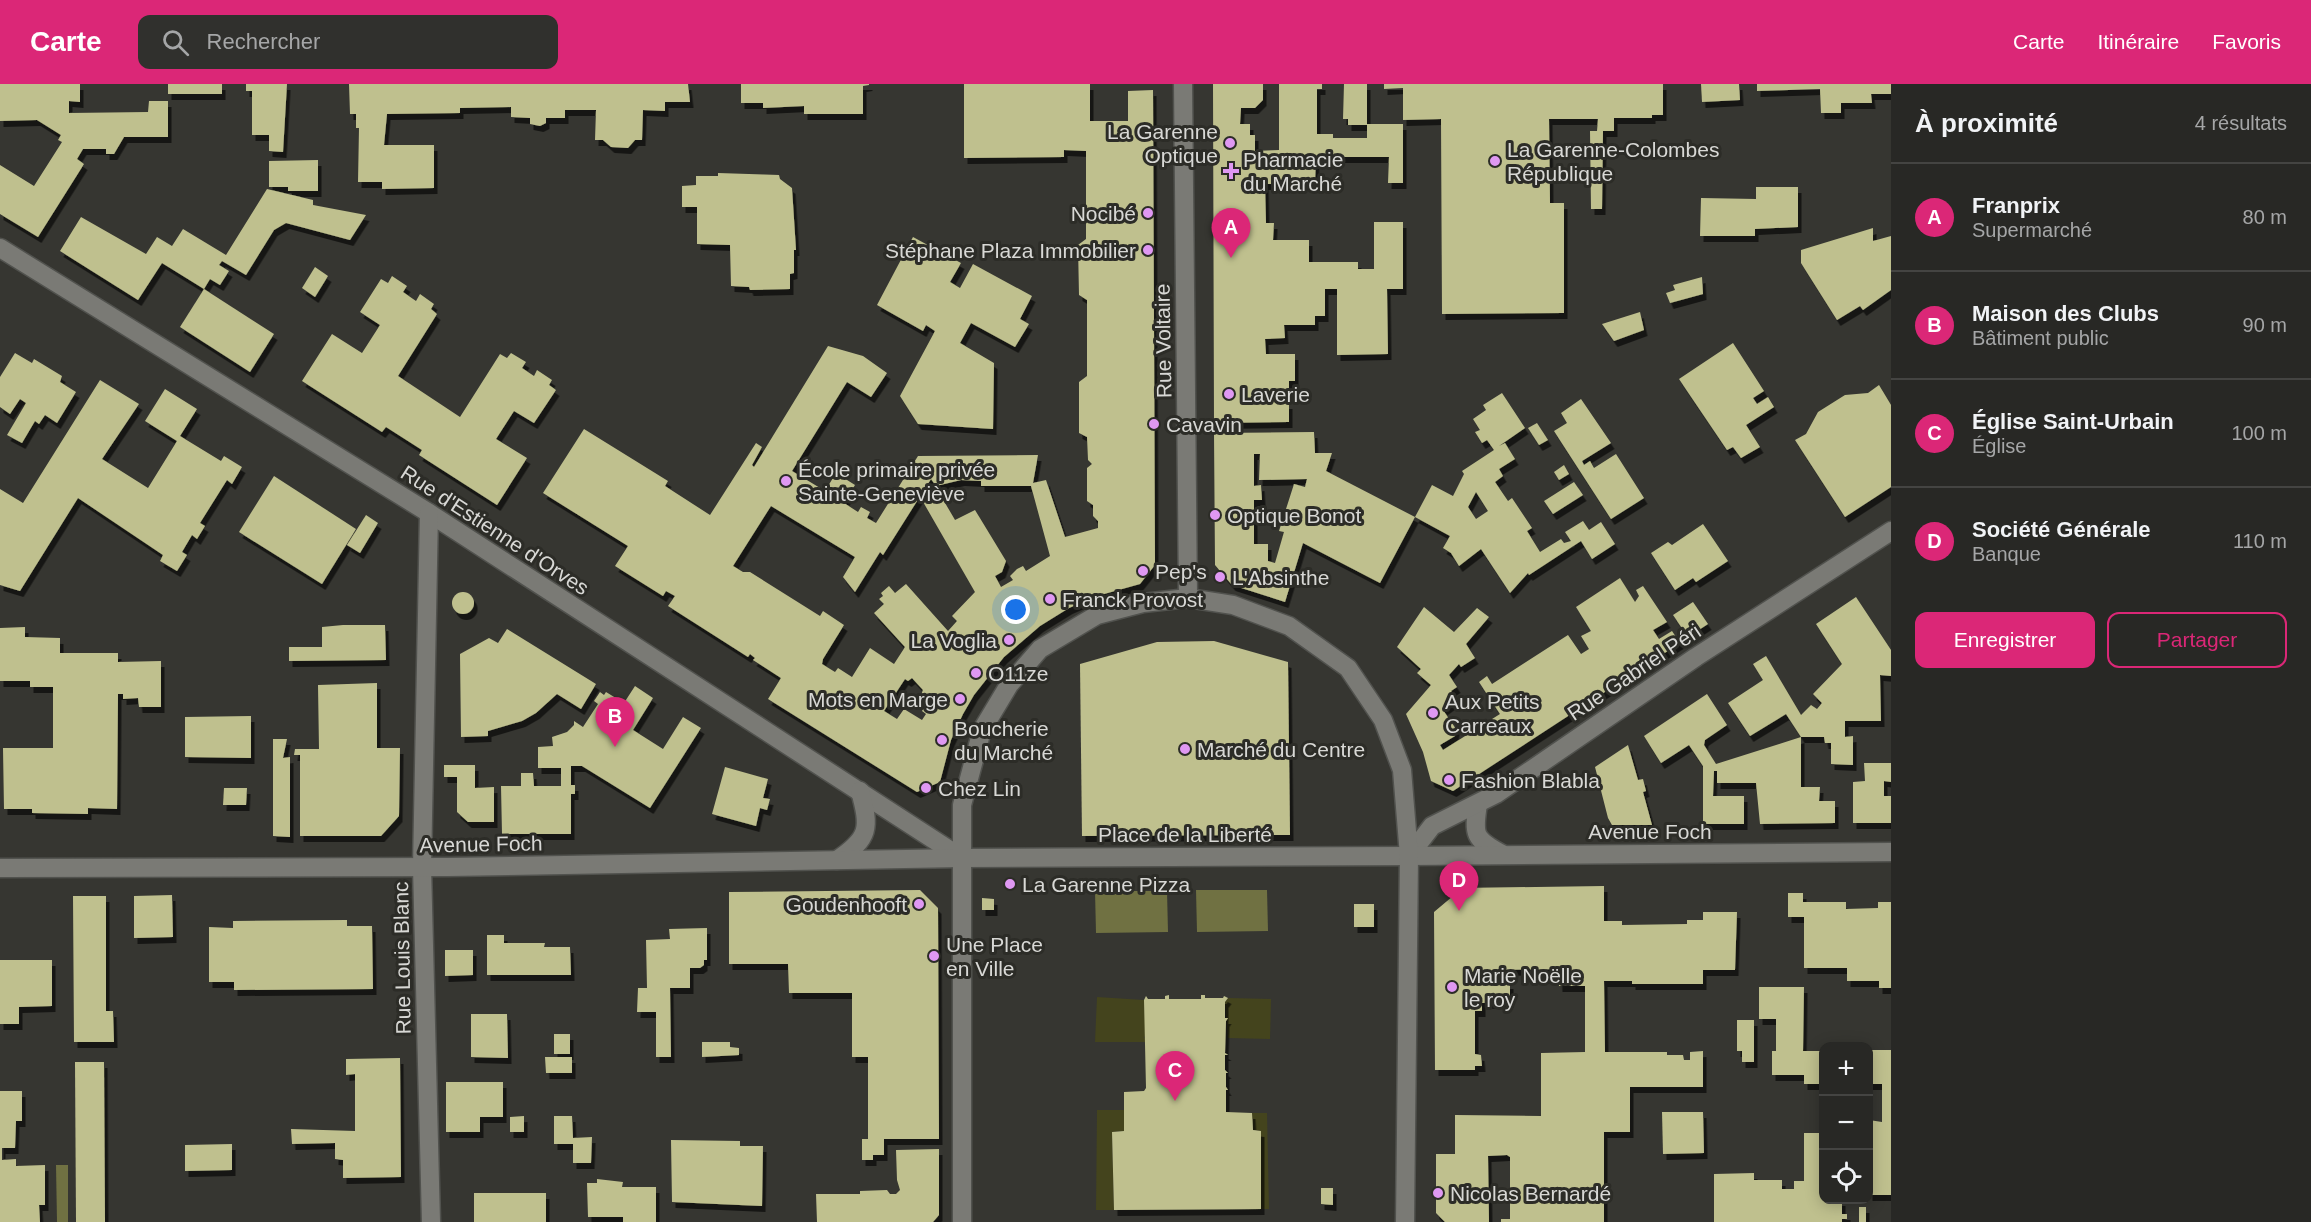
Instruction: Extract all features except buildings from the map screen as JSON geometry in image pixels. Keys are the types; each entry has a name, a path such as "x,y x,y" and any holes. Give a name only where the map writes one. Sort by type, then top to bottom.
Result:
{"street":[{"name":"Rue Voltaire","path":"1183,84 1188,598"},
{"name":"Rue d'Estienne d'Orves","path":"0,248 429,513 962,858"},
{"name":"Rue Louis Blanc","path":"429,513 422,867 431,1222"},
{"name":"Rue Gabriel Péri","path":"1409,855 1432,826 1478,804 1696,657 1891,531"},
{"path":"962,1222 962,805 982,730 1009,685 1040,649 1097,615 1143,603 1188,598 1233,606 1289,626 1348,668 1383,720 1402,770 1409,855 1405,1222"},
{"path":"837,860 860,844 867,819 860,791"},
{"path":"1478,804 1474,828 1481,842 1504,855"},
{"name":"Avenue Foch","path":"1409,855 1891,852"},
{"name":"Place de la Liberté","path":"962,858 1409,855"},
{"name":"Avenue Foch","path":"0,868 422,867 962,858"}],"shaded area":[{"path":"1196,890 1267,890 1268,931 1197,932"},
{"path":"1095,891 1167,891 1168,932 1096,933"},
{"path":"1097,997 1144,1000 1146,1036 1144,1037 1147,1042 1095,1042"},
{"path":"1228,998 1271,999 1270,1039 1228,1038 1225,1002"},
{"path":"1097,1110 1124,1110 1124,1131 1112,1132 1114,1210 1096,1210"},
{"path":"1252,1113 1267,1113 1269,1209 1261,1209 1261,1131 1253,1130"},
{"path":"56,1165 68,1165 68,1222 57,1222"}],"place":[{"name":"La Garenne Optique","path":"1230,143"},
{"name":"La Garenne-Colombes République","path":"1495,161"},
{"name":"Pharmacie du Marché","path":"1231,171"},
{"name":"Nocibé","path":"1148,213"},
{"name":"Stéphane Plaza Immobilier","path":"1148,250"},
{"name":"Franprix","path":"1231,258"},
{"name":"Laverie","path":"1229,394"},
{"name":"Cavavin","path":"1154,424"},
{"name":"École primaire privée Sainte-Geneviève","path":"786,481"},
{"name":"Optique Bonot","path":"1215,515"},
{"name":"Pep's","path":"1143,571"},
{"name":"L'Absinthe","path":"1220,577"},
{"name":"Franck Provost","path":"1050,599"},
{"name":"La Voglia","path":"1009,640"},
{"name":"O11ze","path":"976,673"},
{"name":"Mots en Marge","path":"960,699"},
{"name":"Aux Petits Carreaux","path":"1433,713"},
{"name":"Boucherie du Marché","path":"942,740"},
{"name":"Maison des Clubs","path":"615,747"},
{"name":"Marché du Centre","path":"1185,749"},
{"name":"Fashion Blabla","path":"1449,780"},
{"name":"Chez Lin","path":"926,788"},
{"name":"La Garenne Pizza","path":"1010,884"},
{"name":"Goudenhooft","path":"919,904"},
{"name":"Société Générale","path":"1459,911"},
{"name":"Une Place en Ville","path":"934,956"},
{"name":"Marie Noëlle le roy","path":"1452,987"},
{"name":"Église Saint-Urbain","path":"1175,1101"},
{"name":"Nicolas Bernardé","path":"1438,1193"}]}
